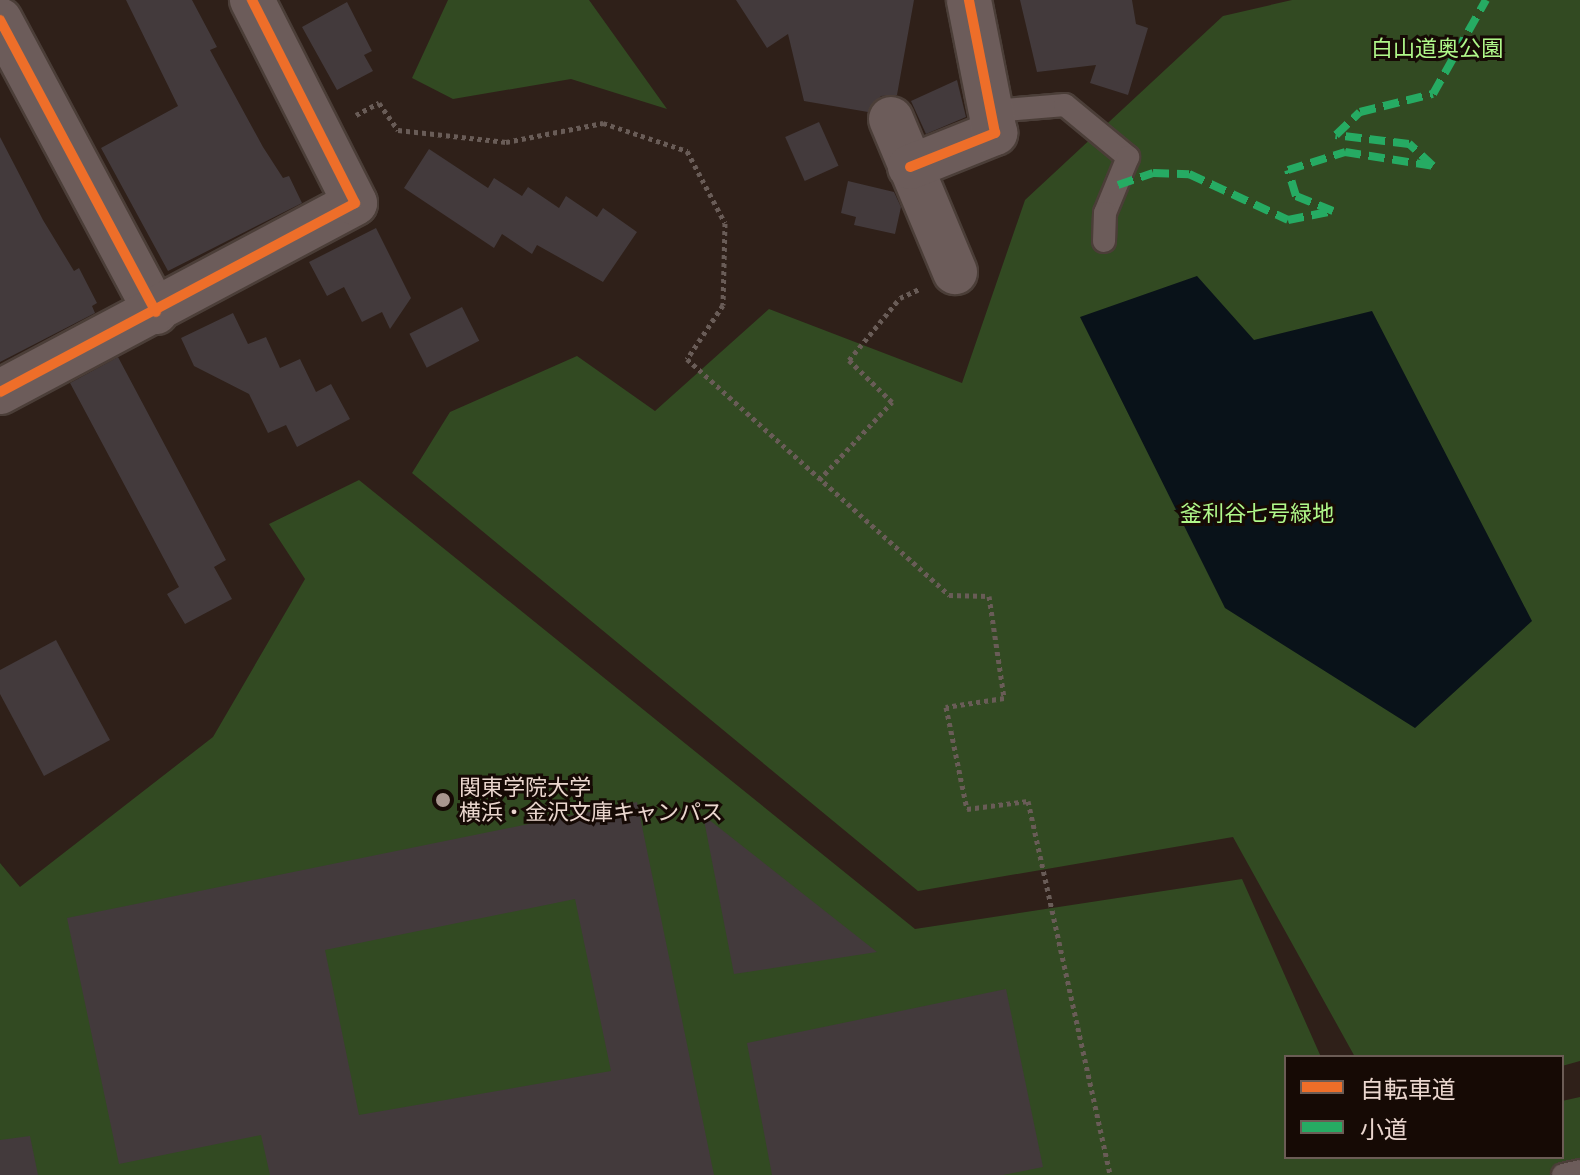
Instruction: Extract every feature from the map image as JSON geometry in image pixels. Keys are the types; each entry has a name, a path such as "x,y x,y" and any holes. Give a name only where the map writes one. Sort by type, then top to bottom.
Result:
{"street":[{"path":"0,392 156,312 355,203 323,133 252,0"},
{"path":"910,167 995,133 969,0"},
{"path":"0,20 156,312"},
{"path":"891,119 955,272"}],"lane":[{"path":"993,111 1065,105 1128,157 1105,213 1104,241"},
{"path":"1563,1175 1580,1171"}],"path":[{"path":"323,133 379,103 398,130 506,142 603,123 687,151 725,223 723,305 687,359 949,595 989,596 1004,698 946,707 967,809 1028,801 1110,1175"},
{"path":"819,480 892,402 849,360 900,298 955,272"}],"green space":[{"path":"448,0 589,0 667,109 571,79 453,99 412,78"},
{"name":"釜利谷七号緑地","path":"1292,0 1580,0 1580,1061 1564,1065 1564,1055 1354,1055 1233,837 918,891 412,473 450,412 577,356 655,411 769,309 962,383 1025,200 1223,16"},
{"name":"関東学院大学 横浜・金沢文庫キャンパス","path":"359,480 915,929 1242,879 1320,1055 1284,1055 1284,1159 1564,1159 1564,1101 1580,1097 1580,1175 0,1175 0,863 20,887 213,737 305,579 269,524"}],"shaded area":[{"path":"1197,276 1254,340 1372,311 1532,621 1415,728 1225,608 1080,317"}],"building":[{"path":"126,0 192,0 217,47 210,50 263,147 283,178 289,176 302,203 168,271 101,148 178,106"},
{"path":"736,0 914,0 897,95 881,96 868,112 804,101 788,34 767,48"},
{"path":"1020,0 1132,0 1136,24 1148,28 1128,95 1090,83 1096,65 1037,72"},
{"path":"347,2 372,51 364,55 373,71 337,90 302,27"},
{"path":"957,80 966,117 926,134 911,101"},
{"path":"819,122 839,166 805,181 785,137"},
{"path":"0,137 43,220 74,271 79,268 97,303 92,306 95,313 0,362"},
{"path":"429,149 488,188 494,178 522,196 528,187 559,208 566,196 597,217 603,208 637,232 603,282 537,245 532,254 502,234 494,248 404,188"},
{"path":"848,181 894,192 901,207 895,234 854,225 856,217 841,213"},
{"path":"376,228 411,298 390,329 382,312 362,322 344,287 327,296 309,262"},
{"path":"462,307 479,341 427,368 409,334"},
{"path":"233,313 248,344 266,337 280,368 300,359 316,392 331,384 350,419 297,447 286,425 268,433 249,394 194,366 181,338"},
{"path":"118,357 226,560 214,567 232,599 185,624 167,594 179,587 70,383"},
{"path":"56,640 110,740 44,776 0,694 0,670"},
{"path":"637,802 714,1175 270,1175 261,1135 119,1164 67,918","holes":["575,899 611,1071 359,1115 325,950"]},
{"path":"703,815 877,952 734,974"},
{"path":"1006,989 1043,1167 1003,1175 772,1175 747,1043"},
{"path":"30,1136 38,1175 0,1175 0,1140"}],"marked path":[{"path":"1118,185 1153,173 1189,174 1288,220 1333,211 1296,196 1288,170 1345,152 1433,166 1409,144 1336,135 1360,112 1433,94 1486,0"}],"cycle path":[{"path":"0,392 355,203 252,0"},
{"path":"910,167 995,133 969,0"},
{"path":"0,20 156,312"}],"place":[{"name":"関東学院大学 横浜・金沢文庫キャンパス","path":"443,800"}],"park label":[{"name":"白山道奥公園","path":"1437,49"}]}
